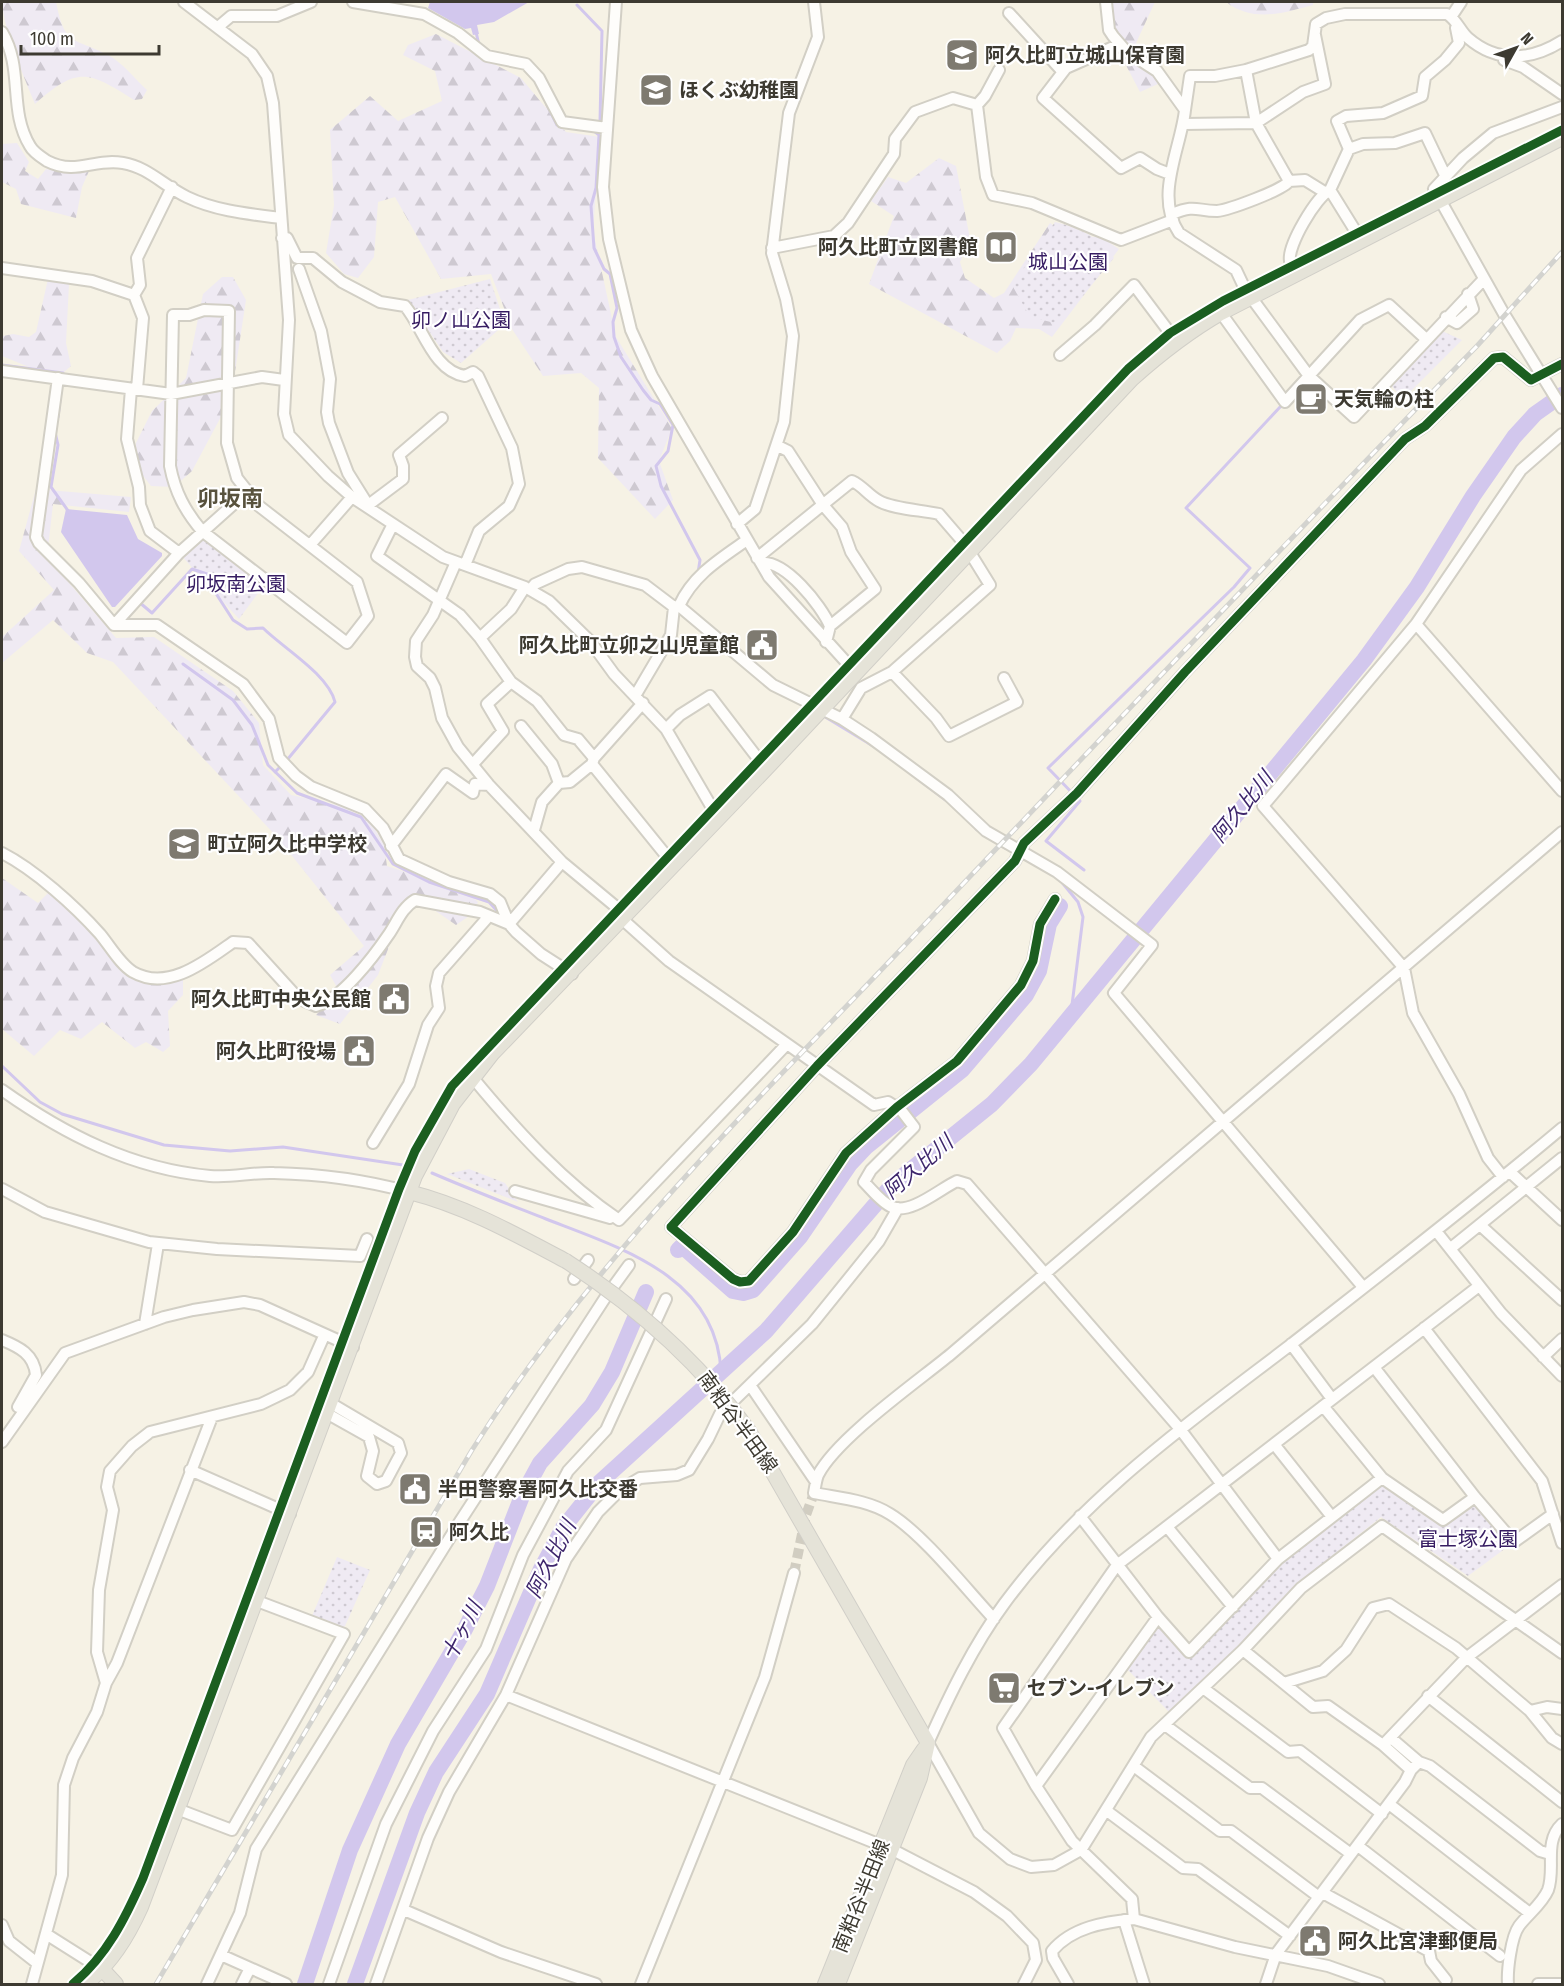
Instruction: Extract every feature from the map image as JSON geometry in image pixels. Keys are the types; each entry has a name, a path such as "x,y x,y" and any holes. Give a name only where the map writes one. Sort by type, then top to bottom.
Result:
{"main road":[{"path":"86,1984 103,1970 131,1930 330,1409 418,1169 453,1104 492,1054 572,974 673,864 766,770 1132,379 1176,340 1221,313 1563,138"},
{"name":"南粕谷半田線","path":"409,1192 505,1228 566,1260 626,1301 676,1346 716,1388 749,1431 928,1743 914,1765 888,1848 838,1984"},
{"name":"南粕谷半田線","path":"825,1984 888,1848"},
{"path":"103,1970 116,1984"}],"street":[{"path":"184,2 252,54 267,76 273,103 289,320 284,380 284,414 289,435 328,476 352,497 443,557 527,589 549,601 573,623 666,729 718,818"},
{"path":"218,27 231,16 277,16 311,2"},
{"path":"353,2 424,14 458,33 487,56 526,64 539,78 562,122 607,128"},
{"path":"616,2 603,169 605,213 630,330 652,376 769,577 856,673"},
{"path":"737,524 755,509 778,446 784,422 793,336 772,248 789,114 818,38 814,2"},
{"path":"1106,2 1109,30 1121,46 1157,71 1185,110"},
{"path":"1349,149 1337,121 1346,116 1383,113 1422,96 1425,76 1445,60 1459,43 1452,18 1461,2"},
{"path":"1009,13 1062,71"},
{"path":"1484,279 1354,417 1309,376 1252,297 1236,270 1179,233 1172,217 1170,174 1184,124 1190,76 1215,76 1246,70 1305,52 1313,46 1316,24 1337,15 1443,14 1452,18 1466,36 1492,55 1523,67 1563,94"},
{"path":"2,32 14,58 17,110 34,151 57,166 68,169 113,161 136,165 171,188 205,204 281,218"},
{"path":"1184,124 1256,123 1304,92 1325,84 1322,57 1314,33"},
{"path":"1480,47 1518,58 1543,53 1563,41"},
{"path":"1121,46 1075,62 1062,71 1043,98 1121,168 1140,158 1156,169 1170,174"},
{"path":"999,70 985,96 977,105 986,177 993,195 1032,203 1121,240 1172,217 1184,209 1199,207 1218,211 1275,192 1289,181 1305,180 1328,191 1361,240"},
{"path":"1246,70 1256,123 1289,181"},
{"path":"772,248 834,236 848,223 894,154 895,139 915,112 953,98 977,105"},
{"path":"1563,107 1493,134 1445,175 1434,189 1539,374 1563,408"},
{"path":"1297,274 1290,261 1293,243 1328,191 1349,149 1363,144 1395,143 1425,133 1445,175"},
{"path":"134,295 140,285 137,258 171,188"},
{"path":"282,238 287,238 297,258 313,258 342,282 380,302 405,306 423,338 443,363 460,375 465,376 473,372 478,376 512,448 519,484 509,506 479,531 438,600 429,622 416,641 417,666 430,678 435,688 450,735 489,785 562,862 615,906 622,919 669,961 874,1106 888,1102 899,1109 914,1126 864,1182 894,1208"},
{"path":"2,268 92,281 134,295"},
{"path":"298,269 321,331 330,379 327,412 329,423 345,466 367,506"},
{"path":"1060,355 1095,325 1134,285 1176,340"},
{"path":"134,295 143,318 127,439 139,487 140,505 150,531 179,553"},
{"path":"1221,313 1285,402 1360,320 1389,305 1426,339"},
{"path":"204,310 229,311 228,453 237,478 246,493 357,582 368,616 347,643 202,531 186,510 172,478 171,394 173,315 189,315 204,310"},
{"path":"1055,899 1040,924 1033,961 1021,985 957,1061 846,1153 793,1232 748,1281 740,1282 733,1279 671,1227 818,1066 1015,861 1024,843 1077,793 1348,496 1405,439 1425,426 1485,364 1494,358 1503,357 1531,380 1563,364"},
{"path":"2,371 171,394 262,377 284,380"},
{"path":"58,378 36,537 39,543 79,583 114,626"},
{"path":"367,506 403,479 404,466 399,455 442,418"},
{"path":"1563,434 1521,470 1416,624 1263,806 1404,968 1413,1013 1459,1094 1488,1158 1563,1220"},
{"path":"778,446 788,451 823,505 842,527 851,552 875,589 830,626 826,642"},
{"path":"759,560 852,481 862,485 873,497 888,505 939,514 969,551 990,585 892,672 861,688 842,719"},
{"path":"114,626 179,553 246,493"},
{"path":"310,545 352,497"},
{"path":"393,524 378,556 460,615 480,638 511,682 537,701 564,735 578,739 673,864"},
{"path":"534,830 542,802 560,783 570,782 593,761 639,699 671,635 676,607 685,592 709,566 747,540"},
{"path":"759,560 768,562 788,574 816,602 830,626"},
{"path":"480,638 511,609 527,589 568,569 582,567 645,585 676,607 772,685 842,719 948,795 986,831 1057,872 1152,945 1114,993 1363,1287"},
{"path":"1416,624 1563,791"},
{"path":"114,626 157,625 243,684 269,719 274,748 286,766 310,787 365,809 383,828 399,859 426,873 490,894 500,902 509,924"},
{"path":"892,672 936,718 949,736 1017,702 1004,678"},
{"path":"473,764 503,731 487,704 511,682"},
{"path":"666,729 680,715 711,696 766,770"},
{"path":"520,726 552,764 560,783"},
{"path":"391,846 446,774 473,793 475,784 489,785"},
{"path":"994,1619 911,1532 889,1513 864,1503 814,1493 816,1482 824,1467 863,1426 1044,1275 1563,832"},
{"path":"2,853 18,861 89,923 133,972 149,978 176,976 233,942 240,941 248,943 298,998 316,1006 334,998 387,936 406,905 415,900 489,916 509,924 541,954 572,974"},
{"path":"509,924 562,862"},
{"path":"373,1143 409,1084 428,1025 439,1008 436,986 439,973 489,916"},
{"path":"619,1220 786,1045"},
{"path":"473,1078 517,1131 598,1206 619,1220"},
{"path":"2,1090 77,1138 136,1161 211,1176 273,1173 344,1178 409,1192"},
{"path":"1563,1128 1436,1231 1180,1429 1080,1516 1035,1566 994,1619 952,1691 928,1743 979,1833 1002,1854 1031,1867 1053,1865 1081,1850 1135,1767 1151,1737 1243,1650 1301,1588 1382,1526 1563,1653"},
{"path":"1451,1248 1563,1158"},
{"path":"894,1208 923,1201 957,1181 967,1184 1180,1429 1278,1559"},
{"path":"2,1189 45,1212 158,1244 360,1256 367,1239"},
{"path":"515,1191 619,1220"},
{"path":"376,1984 428,1838 449,1792 506,1695 566,1559 598,1512 620,1490 640,1479 677,1475 689,1470 720,1414 812,1324 879,1241 894,1208"},
{"path":"1480,1225 1563,1300"},
{"path":"1436,1231 1479,1286 1543,1358 1563,1376"},
{"path":"146,1324 158,1244"},
{"path":"574,1279 588,1260"},
{"path":"207,1984 240,1913 256,1849 465,1514 605,1298 629,1265"},
{"path":"1144,1984 1129,1919 1132,1899 1081,1850 1036,1786 1003,1728 1117,1565 1168,1528 1479,1286"},
{"path":"329,1984 386,1824 433,1731 486,1649 523,1555 568,1471 606,1430 666,1299"},
{"path":"2,1442 65,1353 193,1310 244,1302 260,1305 324,1336 353,1347"},
{"path":"1424,1328 1542,1481 1563,1543"},
{"path":"106,1683 97,1652 99,1590 113,1510 107,1487 110,1471 132,1446 150,1432 261,1404 290,1390 308,1372 324,1336"},
{"path":"1543,1358 1563,1339"},
{"path":"2,1340 24,1351 36,1369 36,1375 17,1408 19,1416"},
{"path":"1291,1344 1332,1399"},
{"path":"1374,1367 1475,1497 1514,1542 1553,1514"},
{"path":"750,1385 816,1482"},
{"path":"1323,1406 1382,1478 1443,1520 1475,1497"},
{"path":"330,1409 389,1437 398,1443 401,1453 382,1485 369,1480 367,1476 373,1451 379,1439 389,1437"},
{"path":"330,1409 364,1433 372,1443 373,1451"},
{"path":"32,1984 62,1875 64,1785 73,1758 97,1712 106,1683 126,1642 212,1417"},
{"path":"1274,1444 1332,1517"},
{"path":"190,1470 290,1514"},
{"path":"1080,1516 1158,1617 1189,1652 1278,1559 1382,1478"},
{"path":"1168,1528 1233,1607"},
{"path":"642,1984 765,1677 794,1573"},
{"path":"1387,1742 1466,1658 1563,1585"},
{"path":"177,1809 232,1830 344,1634 257,1601"},
{"path":"1284,1683 1323,1671 1347,1650 1373,1608 1389,1604 1456,1648 1530,1711 1552,1738 1563,1744"},
{"path":"1036,1786 1158,1617"},
{"path":"1243,1650 1313,1707 1328,1706 1387,1742 1415,1766 1430,1766 1540,1851 1550,1854"},
{"path":"1203,1688 1288,1752 1300,1752 1382,1814"},
{"path":"506,1695 888,1848 974,1892 1007,1916 1033,1943 1036,1960 1024,1984"},
{"path":"1428,1696 1563,1802"},
{"path":"1530,1711 1535,1707 1563,1709"},
{"path":"1165,1725 1250,1788 1262,1788 1354,1850 1500,1956"},
{"path":"1266,1984 1276,1954 1382,1814 1415,1766"},
{"path":"1135,1767 1220,1831 1231,1831 1321,1895 1430,1952 1431,1962 1446,1980"},
{"path":"1389,1804 1527,1911"},
{"path":"1107,1810 1183,1868 1198,1869 1290,1936"},
{"path":"1508,1984 1509,1959 1517,1929 1547,1893 1551,1881 1550,1854 1555,1831 1563,1824"},
{"path":"404,1910 501,1952 596,1984"},
{"path":"1068,1984 1053,1958 1052,1951 1059,1942 1080,1930 1129,1919 1235,1947 1328,1966 1378,1984"},
{"path":"2,1925 9,1941 37,1963"},
{"path":"46,1934 103,1970"},
{"path":"220,1955 286,1984"},
{"path":"242,1984 250,1968"},
{"path":"1538,1984 1563,1984"}],"green space":[{"path":"3,2 56,2 67,34 72,39 118,62 147,90 142,99 134,100 105,83 83,77 62,83 35,104 9,37"},
{"path":"1101,2 1155,2 1136,43 1158,84 1140,92 1119,52 1114,25"},
{"path":"1226,2 1313,2 1313,5 1280,13 1258,14 1247,12"},
{"path":"436,34 521,78 566,132 600,137 593,231 616,337 672,428 659,461 673,500 655,519 598,458 599,388 581,373 543,376 512,329 491,274 441,279 395,197 378,202 374,257 358,278 344,274 326,253 334,205 330,130 370,96 398,121 442,101 435,71 403,55 408,45"},
{"path":"17,143 29,162 25,171 38,179 46,169 66,173 89,171 82,187 76,218 21,204 16,189 2,182 2,144"},
{"path":"939,158 956,166 970,239 960,262 965,278 994,298 1004,293 1050,223 1071,237 1101,237 1119,249 1052,337 1039,329 1016,328 1010,341 997,353 869,284 894,216 871,201 888,177 906,183"},
{"name":"城山公園","path":"1055,222 1088,234 1103,244 1114,258 1059,324 1030,317 1012,285"},
{"path":"222,277 233,277 246,300 231,398 192,471 174,487 151,486 137,468 136,443 152,411 186,378 203,294"},
{"path":"48,279 69,284 66,343 71,366 64,372 29,367 2,356 3,336 13,334 29,337 36,332"},
{"name":"卯ノ山公園","path":"490,279 505,324 461,363 443,352 408,300"},
{"path":"1442,331 1462,340 1403,399 1390,384"},
{"path":"36,489 131,497 129,512 53,504 47,557 116,638 154,637 233,691 259,723 263,765 291,795 341,806 370,821 384,845 387,866 466,892 478,902 472,914 456,925 427,905 400,903 392,939 378,975 340,1024 316,1015 339,991 330,975 364,946 277,837 113,662 87,653 53,620 2,663 2,637 54,590 19,551"},
{"name":"卯坂南公園","path":"202,531 267,581 239,619 179,553"},
{"path":"2,878 38,903 50,891 88,926 132,975 183,975 183,995 168,1011 170,1046 163,1052 146,1042 135,1048 102,1022 81,1039 60,1030 34,1056 2,1029"},
{"path":"469,1169 505,1183 518,1202 447,1174"},
{"name":"富士塚公園","path":"1382,1478 1443,1520 1475,1497 1514,1542 1468,1576 1381,1517 1303,1579 1172,1715 1124,1666 1158,1617 1189,1652 1278,1559"},
{"path":"337,1557 370,1570 345,1626 342,1628 312,1616"}],"shaded area":[{"path":"430,2 529,2 494,22 477,25 479,34 473,35 471,28 465,29 428,8"},
{"path":"66,509 127,515 138,539 162,553 162,556 115,607 112,607 61,532"}],"waterway":[{"path":"577,5 602,31 600,122"},
{"path":"476,32 479,45"},
{"path":"547,105 557,125 561,127"},
{"path":"594,131 599,135 596,188 591,206 594,248 604,269 610,274 617,308 613,322 614,337 621,357 643,390 651,400 660,404 673,425 668,451 656,466 661,486 700,560 698,573"},
{"path":"2,365 63,373 63,375"},
{"path":"58,417 62,382"},
{"name":"阿久比川","path":"355,1984 417,1813 436,1772 487,1694 541,1569 563,1528 599,1483 766,1331 893,1184 992,1104 1031,1064 1364,660 1417,587 1473,496 1514,437 1535,414 1562,395"},
{"path":"1084,870 1046,841 1080,801 1048,768 1234,587 1250,568 1186,508 1281,406"},
{"path":"55,432 58,445 51,487 69,512"},
{"path":"139,602 152,613 192,569 207,574 215,592 233,620 247,629 263,628 324,681 335,702 287,760"},
{"path":"183,664 233,700 252,725 268,765 297,793 361,817 393,864 429,882 489,902 499,913"},
{"path":"822,715 878,749"},
{"path":"275,772 282,765"},
{"path":"910,773 947,801"},
{"path":"976,829 1005,848"},
{"path":"1060,880 1078,902 1083,917 1072,1005 1075,1012"},
{"name":"十ヶ川","path":"678,1250 682,1246 733,1291 743,1293 753,1290 800,1237 850,1164 866,1147 962,1070 1026,995 1039,971 1049,924 1060,906"},
{"path":"2,1066 40,1102 62,1114 164,1145 230,1151 283,1147 403,1165"},
{"path":"432,1173 605,1242 634,1255 660,1271 684,1290 703,1313 716,1340 721,1373"},
{"name":"十ヶ川","path":"305,1984 350,1850 398,1744 464,1631 487,1586 522,1496 540,1463 592,1405 612,1372 646,1292"}],"tunnel":[{"path":"794,1573 806,1515 814,1493"}],"railway":[{"path":"156,1984 472,1450 519,1381 569,1314 622,1249 733,1125 1477,346 1562,252"}],"cycle path":[{"path":"73,1984 96,1961 114,1936 143,1878 399,1189 415,1151 452,1086 1128,369 1170,333 1223,301 1562,130"},
{"path":"1055,899 1040,924 1033,961 1021,985 957,1061 897,1107 846,1153 793,1232 749,1281 740,1282 733,1279 671,1227 817,1066 1015,861 1024,843 1077,793 1185,672 1405,439 1425,426 1494,358 1503,357 1531,380 1562,364"}],"place":[{"name":"阿久比町立城山保育園","path":"962,55"},
{"name":"ほくぶ幼稚園","path":"656,90"},
{"name":"阿久比町立図書館","path":"1001,247"},
{"name":"天気輪の柱","path":"1311,399"},
{"name":"阿久比町立卯之山児童館","path":"762,645"},
{"name":"町立阿久比中学校","path":"184,844"},
{"name":"阿久比町中央公民館","path":"394,999"},
{"name":"阿久比町役場","path":"359,1051"},
{"name":"半田警察署阿久比交番","path":"415,1489"},
{"name":"阿久比","path":"426,1532"},
{"name":"セブン-イレブン","path":"1004,1688"},
{"name":"阿久比宮津郵便局","path":"1315,1941"}],"district":[{"name":"卯坂南","path":"230,498"}]}
